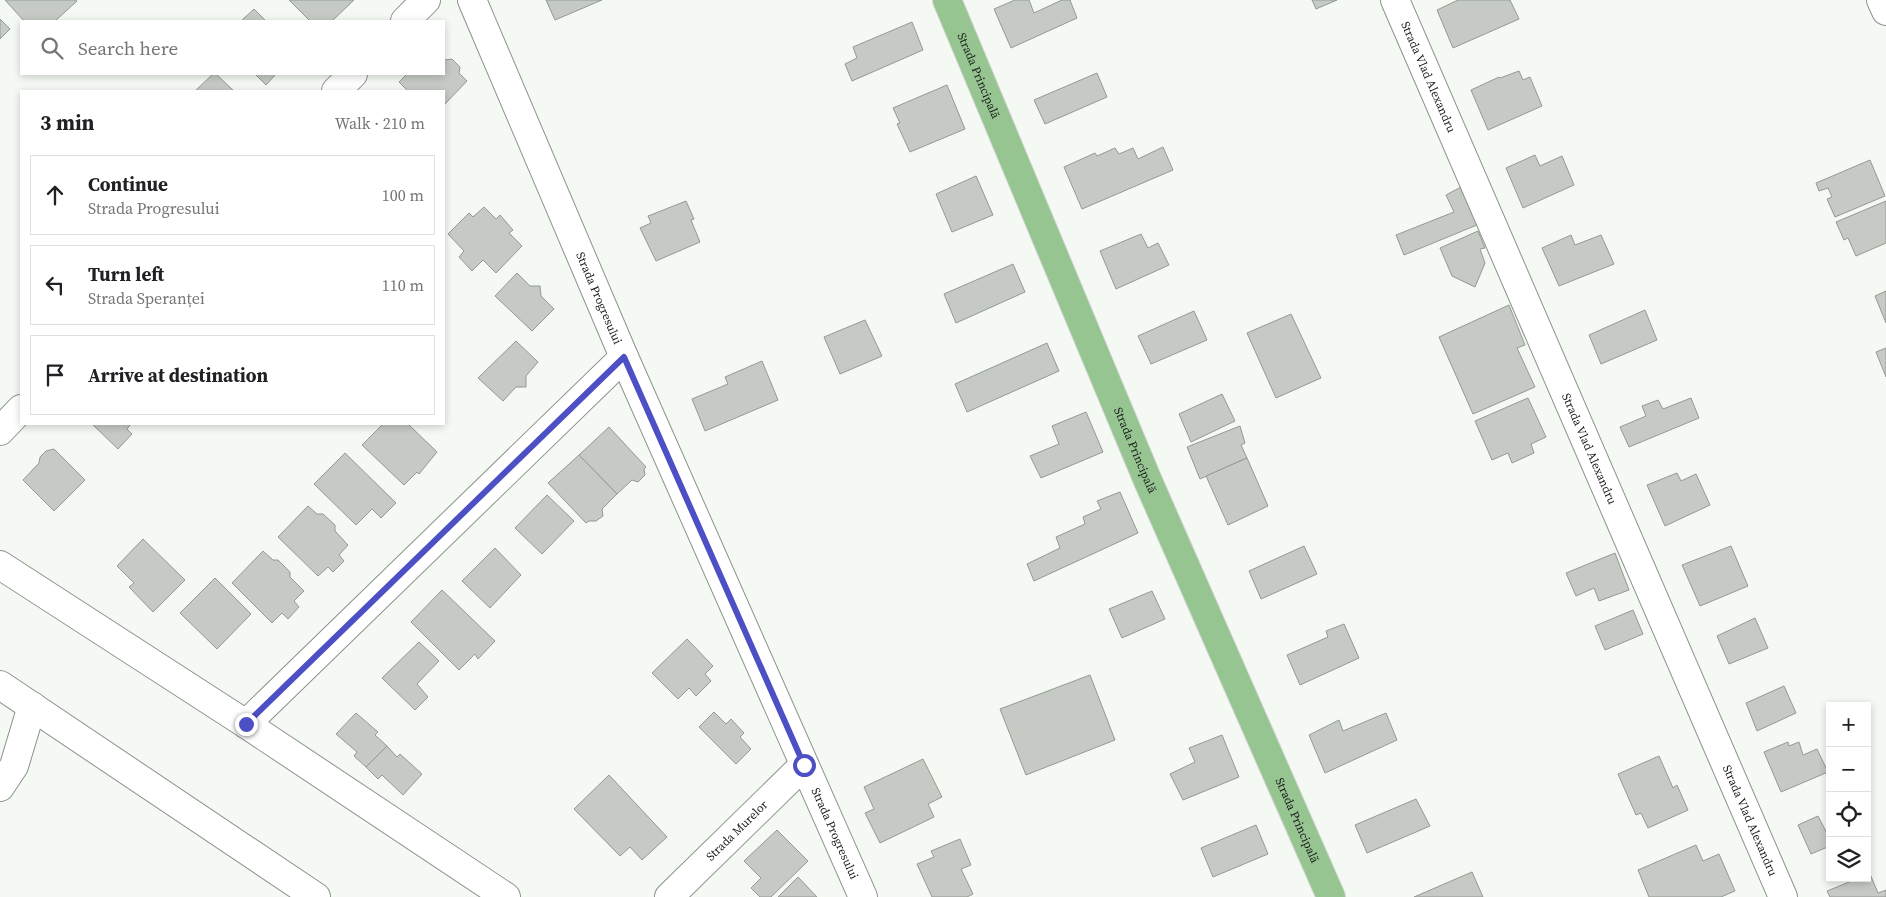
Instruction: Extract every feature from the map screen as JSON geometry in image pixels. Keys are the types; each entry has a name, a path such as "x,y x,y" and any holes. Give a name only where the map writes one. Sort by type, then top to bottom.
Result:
{"main road":[{"name":"Strada Principală","path":"947,0 1148,481 1331,897"}],"street":[{"path":"406,20 426,0"},
{"name":"Strada Progresului","path":"472,0 624,357 863,897"},
{"name":"Strada Vlad Alexandru","path":"1395,0 1783,897"},
{"path":"1881,0 1886,11"},
{"path":"337,90 352,75"},
{"path":"246,724 624,357"},
{"path":"0,431 20,410"},
{"path":"0,565 246,724 506,897"},
{"path":"0,685 316,897"},
{"path":"0,786 14,766 32,706"},
{"name":"Strada Murelor","path":"669,897 804,765"}],"building":[{"path":"5,0 77,1 56,20 23,20"},
{"path":"289,0 354,0 333,20 309,20"},
{"path":"546,0 602,0 555,20"},
{"path":"1015,0 1029,0 1034,13 1062,0 1070,0 1077,18 1011,48 994,9"},
{"path":"1312,0 1337,0 1316,9"},
{"path":"1458,0 1510,0 1519,19 1453,48 1437,10"},
{"path":"254,9 265,20 242,20"},
{"path":"0,19 10,29 0,39"},
{"path":"912,22 923,50 852,81 845,64 857,58 853,47"},
{"path":"445,59 452,59 460,67 459,73 467,81 445,104 445,90 407,90 399,82 406,75 445,75"},
{"path":"1519,71 1523,80 1530,77 1542,106 1488,130 1471,90 1499,77"},
{"path":"1097,73 1107,97 1045,124 1034,100"},
{"path":"212,75 217,75 233,90 196,90"},
{"path":"256,75 275,75 266,85"},
{"path":"947,85 965,129 910,152 897,124 900,123 893,108"},
{"path":"1163,147 1173,170 1082,209 1064,167 1095,153 1097,156 1115,148 1119,154 1133,148 1138,159"},
{"path":"1535,155 1540,166 1562,156 1574,185 1523,208 1506,168"},
{"path":"1870,160 1885,196 1835,217 1827,199 1832,197 1828,188 1819,191 1816,183"},
{"path":"976,176 993,215 952,232 936,194"},
{"path":"1461,187 1477,225 1404,255 1396,235 1454,212 1446,195"},
{"path":"686,201 694,219 691,220 700,242 656,261 640,228 651,223 648,216"},
{"path":"1886,201 1886,243 1856,256 1848,238 1844,240 1836,222"},
{"path":"484,207 496,219 500,215 513,230 509,233 522,246 496,273 483,260 472,271 459,257 464,251 448,234 469,213 473,217"},
{"path":"1478,231 1485,248 1480,249 1485,263 1475,287 1452,276 1440,248"},
{"path":"1141,234 1148,248 1158,243 1169,265 1116,289 1100,251"},
{"path":"1571,235 1575,245 1601,235 1614,264 1559,286 1542,248"},
{"path":"1013,264 1025,292 956,323 944,294"},
{"path":"517,273 530,286 540,286 541,296 554,309 532,331 495,296"},
{"path":"1886,291 1886,323 1875,296"},
{"path":"1509,305 1525,345 1517,348 1535,387 1473,414 1439,337"},
{"path":"1645,310 1657,340 1601,364 1589,335"},
{"path":"1194,311 1207,340 1151,364 1138,336"},
{"path":"1291,314 1321,378 1276,398 1247,333"},
{"path":"865,320 882,356 840,374 824,337"},
{"path":"516,341 538,362 526,376 526,387 516,387 503,401 478,378"},
{"path":"1047,343 1059,371 967,412 955,384"},
{"path":"1886,348 1886,377 1876,352"},
{"path":"762,361 778,400 705,431 692,399 728,384 725,377"},
{"path":"1222,394 1235,421 1191,442 1179,414"},
{"path":"1528,398 1546,437 1531,444 1534,453 1512,463 1508,453 1492,460 1475,421"},
{"path":"1691,398 1699,418 1629,447 1620,427 1646,416 1642,406 1658,400 1663,409"},
{"path":"1086,412 1103,452 1041,478 1030,456 1059,444 1052,426"},
{"path":"93,425 130,425 127,429 132,434 118,449"},
{"path":"382,425 409,425 437,452 419,474 417,472 404,485 362,445"},
{"path":"1240,426 1245,443 1241,445 1247,458 1200,479 1187,447"},
{"path":"609,427 646,467 644,469 645,475 638,482 632,480 617,494 579,455"},
{"path":"54,449 85,480 54,511 23,480 39,463 40,457 46,451"},
{"path":"345,453 396,503 381,518 372,509 356,525 314,484"},
{"path":"579,455 617,494 602,509 603,516 596,521 586,523 548,483"},
{"path":"1247,458 1268,506 1228,525 1206,476"},
{"path":"1677,473 1681,481 1696,474 1710,505 1665,526 1647,485"},
{"path":"1120,492 1138,533 1034,581 1027,564 1060,548 1056,537 1085,524 1083,517 1101,509 1097,501"},
{"path":"547,495 574,521 542,554 515,528"},
{"path":"308,506 317,514 323,514 335,525 335,531 348,545 339,555 344,561 333,572 328,567 318,576 278,537"},
{"path":"143,539 185,580 153,612 129,587 134,583 117,566"},
{"path":"1304,546 1317,574 1261,599 1249,571"},
{"path":"1731,546 1748,586 1700,606 1682,565"},
{"path":"495,548 521,575 490,608 462,581"},
{"path":"263,551 273,560 278,560 290,572 290,577 304,591 294,601 299,607 288,619 282,613 272,623 232,583"},
{"path":"1615,553 1629,590 1599,601 1594,588 1576,596 1566,573"},
{"path":"215,578 251,614 217,649 180,613"},
{"path":"442,590 495,641 478,659 475,654 459,670 411,622"},
{"path":"1152,591 1165,619 1122,638 1109,609"},
{"path":"1633,610 1643,634 1605,650 1595,626"},
{"path":"1755,618 1768,648 1729,664 1717,636"},
{"path":"1344,624 1359,658 1300,685 1287,655 1328,637 1326,631"},
{"path":"687,639 713,666 705,674 711,681 696,696 689,688 678,699 652,673"},
{"path":"419,642 439,661 417,684 428,697 415,710 382,678"},
{"path":"1090,675 1115,740 1026,775 1000,709"},
{"path":"1784,686 1796,713 1757,731 1746,703"},
{"path":"714,712 726,724 731,719 744,733 740,737 751,749 736,764 699,727"},
{"path":"356,713 378,732 375,735 387,746 366,767 354,756 357,752 336,734"},
{"path":"1386,713 1397,740 1325,773 1309,735 1339,720 1343,731"},
{"path":"1222,735 1239,777 1183,800 1170,774 1195,762 1189,748"},
{"path":"1788,742 1789,746 1799,742 1803,755 1817,749 1826,768 1826,773 1781,792 1764,752"},
{"path":"387,746 397,757 400,754 422,774 403,795 382,775 378,779 366,767"},
{"path":"1659,756 1673,788 1677,785 1688,810 1648,828 1641,813 1636,815 1618,774"},
{"path":"923,759 942,797 928,804 934,817 880,843 865,813 874,809 864,787"},
{"path":"609,775 667,837 642,860 630,847 620,856 574,809"},
{"path":"1416,799 1430,826 1367,853 1355,825"},
{"path":"1818,816 1826,831 1826,848 1811,854 1798,825"},
{"path":"1256,825 1268,854 1213,877 1201,848"},
{"path":"777,830 808,861 771,897 760,897 751,888 761,878 744,861"},
{"path":"960,839 971,865 961,869 973,894 967,897 932,897 917,864 934,857 931,851"},
{"path":"1696,845 1703,861 1719,854 1735,891 1721,897 1649,897 1638,870"},
{"path":"1472,872 1483,897 1414,897"},
{"path":"1871,876 1878,893 1886,890 1886,897 1830,897 1827,891 1849,882 1871,882"},
{"path":"798,877 817,897 778,897"}],"route":[{"path":"246,724 624,357 804,765"}]}
